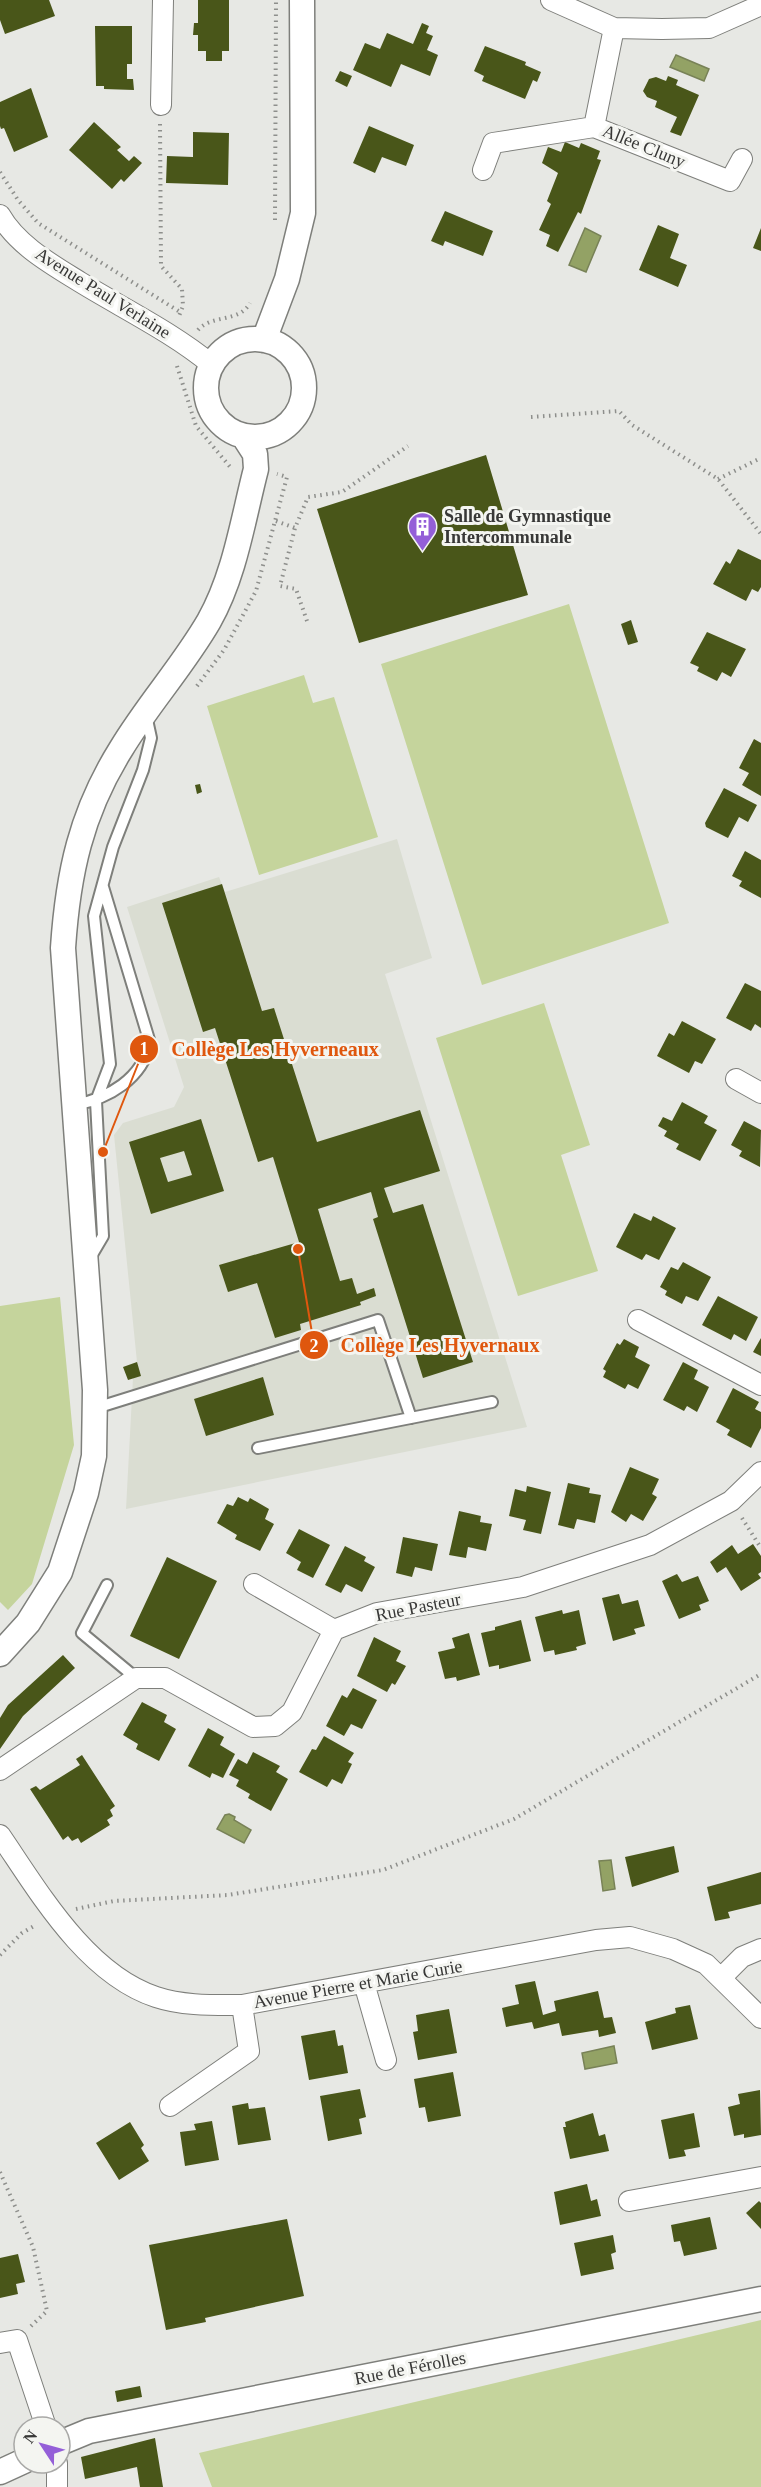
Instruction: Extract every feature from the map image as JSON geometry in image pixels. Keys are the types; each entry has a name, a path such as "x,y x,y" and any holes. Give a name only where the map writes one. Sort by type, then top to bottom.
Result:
{"street":[{"path":"161,105 163,0"},
{"path":"264,340 287,279 303,213 302,0"},
{"path":"551,0 614,28 709,28 761,5"},
{"name":"Allée Cluny","path":"614,28 594,127 730,181 742,159"},
{"path":"483,170 493,143 594,127"},
{"name":"Avenue Paul Verlaine","path":"0,215 7,227 41,258 212,365"},
{"path":"248,340 264,340 283,349 297,364 304,391 299,410 293,421 284,428 258,437 244,436 230,431 218,422 210,409 206,394 207,379 212,365 221,353 233,344 248,340"},
{"path":"0,1654 28,1623 60,1572 88,1484 94,1456 96,1408 86,1263 86,1103 63,948 66,902 79,838 94,797 122,747 178,671 210,619 229,574 256,469 255,454 244,436"},
{"path":"736,1080 761,1093"},
{"path":"638,1320 761,1385"},
{"name":"Rue Pasteur","path":"334,1630 378,1613 523,1587 650,1545 731,1501 761,1472"},
{"path":"0,1770 136,1678 165,1678 253,1727 275,1726 292,1712 334,1630 254,1584"},
{"name":"Avenue Pierre et Marie Curie","path":"0,1835 54,1914 105,1970 154,1997 187,2004 242,2005 630,1937 673,1949 706,1964 722,1977 761,2018"},
{"path":"722,1977 741,1957 761,1949"},
{"path":"364,1983 386,2060"},
{"path":"170,2106 249,2051 242,2005"},
{"path":"629,2202 761,2176"},
{"name":"Rue de Férolles","path":"72,2438 90,2431 761,2299"},
{"path":"9,2341 41,2415"}],"lane":[{"path":"86,1103 110,1064 94,916 113,847 143,770 151,738 146,714"},
{"path":"86,1103 118,1090 138,1070 147,1056 150,1043 102,886"},
{"path":"96,1408 378,1320 411,1418"},
{"path":"258,1448 492,1402"},
{"path":"107,1585 82,1633 136,1678"}],"path":[{"path":"275,222 276,0"},
{"path":"161,105 160,266 182,289 180,312 170,337"},
{"path":"0,172 18,200 38,224 180,312"},
{"path":"202,326 208,322 229,318 247,309 252,300"},
{"path":"175,361 196,426 231,468 237,470"},
{"path":"531,417 619,411 632,425 718,480 761,534"},
{"path":"307,621 296,589 280,586 295,528 308,496 342,492 408,446"},
{"path":"718,480 761,458"},
{"path":"275,521 295,528"},
{"path":"731,1501 761,1548"},
{"path":"0,1955 22,1933 54,1914 114,1901 228,1894 384,1870 514,1819 761,1674"},
{"path":"0,2172 33,2247 47,2311 9,2341"}],"shaded area":[{"path":"676,55 709,69 704,81 670,67"},
{"path":"585,228 601,236 586,272 569,265"},
{"path":"569,604 669,923 482,985 381,664"},
{"path":"304,675 313,703 334,697 378,837 259,875 207,706"},
{"path":"397,839 432,958 385,974 527,1427 126,1509 133,1378 137,1362 114,1135 123,1123 174,1107 184,1087 127,907 219,877 225,892"},
{"path":"544,1003 590,1145 561,1155 598,1271 518,1296 436,1038"},
{"path":"60,1297 74,1445 32,1584 8,1610 0,1602 0,1306"},
{"path":"225,1815 235,1817 234,1820 251,1830 244,1843 217,1829"},
{"path":"611,1860 615,1889 603,1891 599,1861"},
{"path":"614,2046 617,2063 585,2069 582,2053"},
{"path":"761,2320 761,2487 212,2487 199,2453"}],"building":[{"path":"0,0 49,0 55,16 5,34 0,20"},
{"path":"198,0 229,0 229,51 222,51 222,61 206,61 206,51 198,51 198,35 193,35 194,23 198,23"},
{"path":"422,23 429,26 426,33 433,36 427,50 438,55 430,76 401,64 391,87 353,70 365,43 380,49 387,33 413,44"},
{"path":"95,26 132,26 132,64 127,64 127,79 133,79 134,90 104,89 104,86 96,86"},
{"path":"485,46 526,62 525,65 541,72 537,82 533,80 525,99 482,81 484,76 474,71"},
{"path":"340,71 352,76 347,87 335,81"},
{"path":"668,76 678,80 676,85 699,95 681,136 670,132 677,117 655,107 657,101 647,97 643,91 649,79 656,77 666,81"},
{"path":"31,88 48,137 14,152 4,128 1,129 0,126 0,102"},
{"path":"94,122 121,147 117,150 129,161 134,156 142,163 124,182 121,179 112,189 69,150"},
{"path":"369,126 414,145 406,166 382,157 375,173 353,163"},
{"path":"193,132 229,133 228,185 166,183 167,156 193,157"},
{"path":"565,142 579,148 581,143 600,151 597,159 601,160 581,214 578,212 558,252 546,246 550,235 539,230 551,204 547,201 558,173 542,163 548,147 561,152"},
{"path":"445,211 493,231 483,256 445,241 443,246 431,241"},
{"path":"658,225 679,234 670,258 687,265 678,287 639,270"},
{"path":"761,228 761,251 753,248"},
{"name":"Salle de Gymnastique Intercommunale","path":"486,455 528,595 359,643 317,509"},
{"path":"738,549 761,560 761,587 758,592 752,589 746,601 713,584 726,561 730,564"},
{"path":"631,620 638,642 628,645 621,624"},
{"path":"707,632 746,649 731,677 722,672 717,681 697,671 699,667 690,663"},
{"path":"754,739 761,743 761,796 742,785 749,773 739,768"},
{"path":"200,784 202,792 197,794 195,785"},
{"path":"724,788 757,805 748,822 739,817 728,838 706,827 705,823"},
{"path":"745,851 761,860 761,898 739,886 742,881 732,876"},
{"path":"222,884 262,1011 274,1008 317,1142 420,1110 440,1171 384,1188 393,1213 423,1204 473,1362 423,1378 373,1219 378,1217 371,1192 318,1209 340,1281 352,1278 357,1294 374,1288 376,1296 360,1302 361,1305 300,1324 301,1330 275,1338 257,1283 228,1292 219,1265 299,1242 273,1157 258,1162 215,1028 203,1032 162,903"},
{"path":"745,983 761,991 761,1028 755,1024 751,1031 726,1018"},
{"path":"682,1021 716,1039 702,1064 695,1061 689,1073 657,1056 669,1033 674,1036"},
{"path":"682,1102 708,1116 704,1123 717,1130 700,1161 676,1149 679,1144 664,1136 667,1131 658,1126 663,1117 672,1121"},
{"path":"201,1119 224,1191 151,1214 129,1142","holes":["184,1151 192,1175 168,1182 160,1158"]},
{"path":"744,1121 761,1130 760,1167 739,1156 742,1151 731,1145"},
{"path":"634,1213 651,1221 653,1216 676,1228 659,1260 646,1254 642,1260 616,1247"},
{"path":"683,1262 711,1277 698,1301 686,1296 682,1304 665,1295 667,1291 660,1287 671,1267 678,1270"},
{"path":"718,1296 758,1317 746,1341 734,1334 731,1340 702,1325"},
{"path":"761,1338 761,1356 753,1352"},
{"path":"624,1339 639,1347 635,1357 650,1365 638,1389 628,1384 625,1389 603,1377 606,1371 603,1369 617,1343 620,1345"},
{"path":"137,1362 141,1376 128,1380 123,1367"},
{"path":"683,1362 698,1370 694,1379 709,1387 697,1412 687,1406 684,1411 663,1400"},
{"path":"263,1377 274,1415 206,1436 194,1399"},
{"path":"733,1388 759,1402 755,1409 761,1412 761,1428 751,1448 727,1435 730,1430 716,1422"},
{"path":"630,1467 659,1479 652,1494 657,1497 643,1521 631,1514 626,1522 611,1512"},
{"path":"568,1483 590,1488 589,1493 601,1495 595,1523 577,1519 574,1529 558,1525"},
{"path":"527,1486 551,1492 541,1534 523,1530 526,1520 509,1516 515,1489 526,1492"},
{"path":"238,1497 248,1502 250,1498 269,1509 265,1519 274,1524 260,1551 235,1539 237,1535 217,1523 227,1504 233,1506"},
{"path":"459,1511 481,1516 480,1522 492,1524 486,1551 468,1547 466,1558 449,1555"},
{"path":"299,1529 330,1545 313,1578 297,1570 301,1562 286,1553"},
{"path":"403,1537 438,1544 432,1571 415,1567 412,1577 396,1573"},
{"path":"753,1544 761,1556 761,1572 758,1574 761,1578 741,1591 726,1567 717,1573 710,1562 732,1545 738,1554"},
{"path":"345,1546 366,1557 364,1561 375,1567 362,1592 346,1584 341,1593 325,1585"},
{"path":"167,1557 217,1581 179,1659 130,1636"},
{"path":"677,1574 682,1582 698,1576 709,1601 699,1605 701,1610 679,1619 662,1581"},
{"path":"619,1594 622,1604 638,1600 645,1626 634,1629 636,1634 613,1641 602,1598"},
{"path":"562,1610 563,1614 579,1610 586,1644 576,1647 577,1650 555,1655 554,1650 544,1652 535,1617"},
{"path":"521,1620 531,1661 499,1669 499,1665 489,1667 481,1633"},
{"path":"469,1633 480,1675 457,1681 456,1677 445,1679 438,1652 455,1648 452,1638"},
{"path":"374,1637 401,1651 396,1661 406,1666 395,1685 392,1683 387,1692 357,1676"},
{"path":"63,1655 75,1668 23,1716 0,1749 0,1718 8,1705"},
{"path":"353,1688 377,1700 362,1729 351,1724 344,1736 326,1726 342,1695 347,1698"},
{"path":"142,1702 167,1715 164,1722 176,1729 159,1761 136,1749 138,1744 123,1735"},
{"path":"208,1728 224,1737 220,1745 235,1754 223,1778 212,1773 210,1778 188,1766"},
{"path":"324,1736 354,1753 348,1762 352,1764 342,1784 332,1779 327,1787 299,1772 312,1749 316,1750"},
{"path":"253,1752 280,1766 276,1772 288,1779 271,1811 248,1798 250,1794 236,1786 239,1780 229,1775 238,1759 247,1764"},
{"path":"82,1755 115,1806 110,1810 113,1816 107,1820 110,1825 81,1843 78,1838 72,1841 68,1836 63,1840 30,1789 36,1786 40,1790 80,1765 76,1759"},
{"path":"674,1846 679,1872 632,1887 625,1857"},
{"path":"761,1872 761,1904 728,1912 730,1918 715,1921 707,1887"},
{"path":"535,1981 543,2015 556,2011 554,2001 598,1991 604,2018 612,2017 616,2033 599,2037 598,2030 562,2036 559,2023 534,2029 532,2022 506,2027 502,2008 519,2004 515,1985"},
{"path":"690,2005 698,2039 652,2050 645,2022 676,2013 675,2008"},
{"path":"449,2009 457,2053 418,2060 413,2032 418,2031 416,2015"},
{"path":"335,2030 338,2046 343,2045 348,2073 309,2080 301,2036"},
{"path":"453,2072 461,2116 428,2122 425,2107 419,2108 414,2079"},
{"path":"360,2089 366,2117 359,2119 362,2134 328,2141 320,2096"},
{"path":"760,2090 761,2135 744,2138 744,2134 734,2136 728,2107 740,2104 738,2094"},
{"path":"248,2103 249,2109 265,2107 271,2140 238,2145 232,2106"},
{"path":"593,2113 599,2136 605,2134 609,2151 570,2159 563,2127 566,2127 565,2122"},
{"path":"694,2113 700,2147 684,2150 686,2156 669,2159 661,2120"},
{"path":"212,2121 219,2160 185,2166 180,2132 196,2130 194,2124"},
{"path":"130,2122 144,2145 141,2148 149,2161 119,2180 96,2143"},
{"path":"587,2184 591,2201 597,2199 601,2216 560,2225 554,2192"},
{"path":"759,2201 761,2203 761,2229 746,2213"},
{"path":"710,2217 717,2249 684,2256 680,2241 674,2242 671,2225"},
{"path":"287,2219 304,2296 205,2318 206,2322 166,2330 149,2245"},
{"path":"613,2235 616,2252 611,2254 614,2269 581,2276 574,2243"},
{"path":"18,2254 25,2282 16,2284 18,2294 0,2298 0,2258"},
{"path":"140,2386 142,2397 117,2402 115,2391"},
{"path":"155,2438 163,2487 140,2487 137,2467 85,2479 81,2457"}],"place":[{"name":"Salle de Gymnastique Intercommunale","path":"423,552"},
{"name":"Collège Les Hyverneaux","path":"103,1152"},
{"name":"Collège Les Hyvernaux","path":"298,1249"}]}
